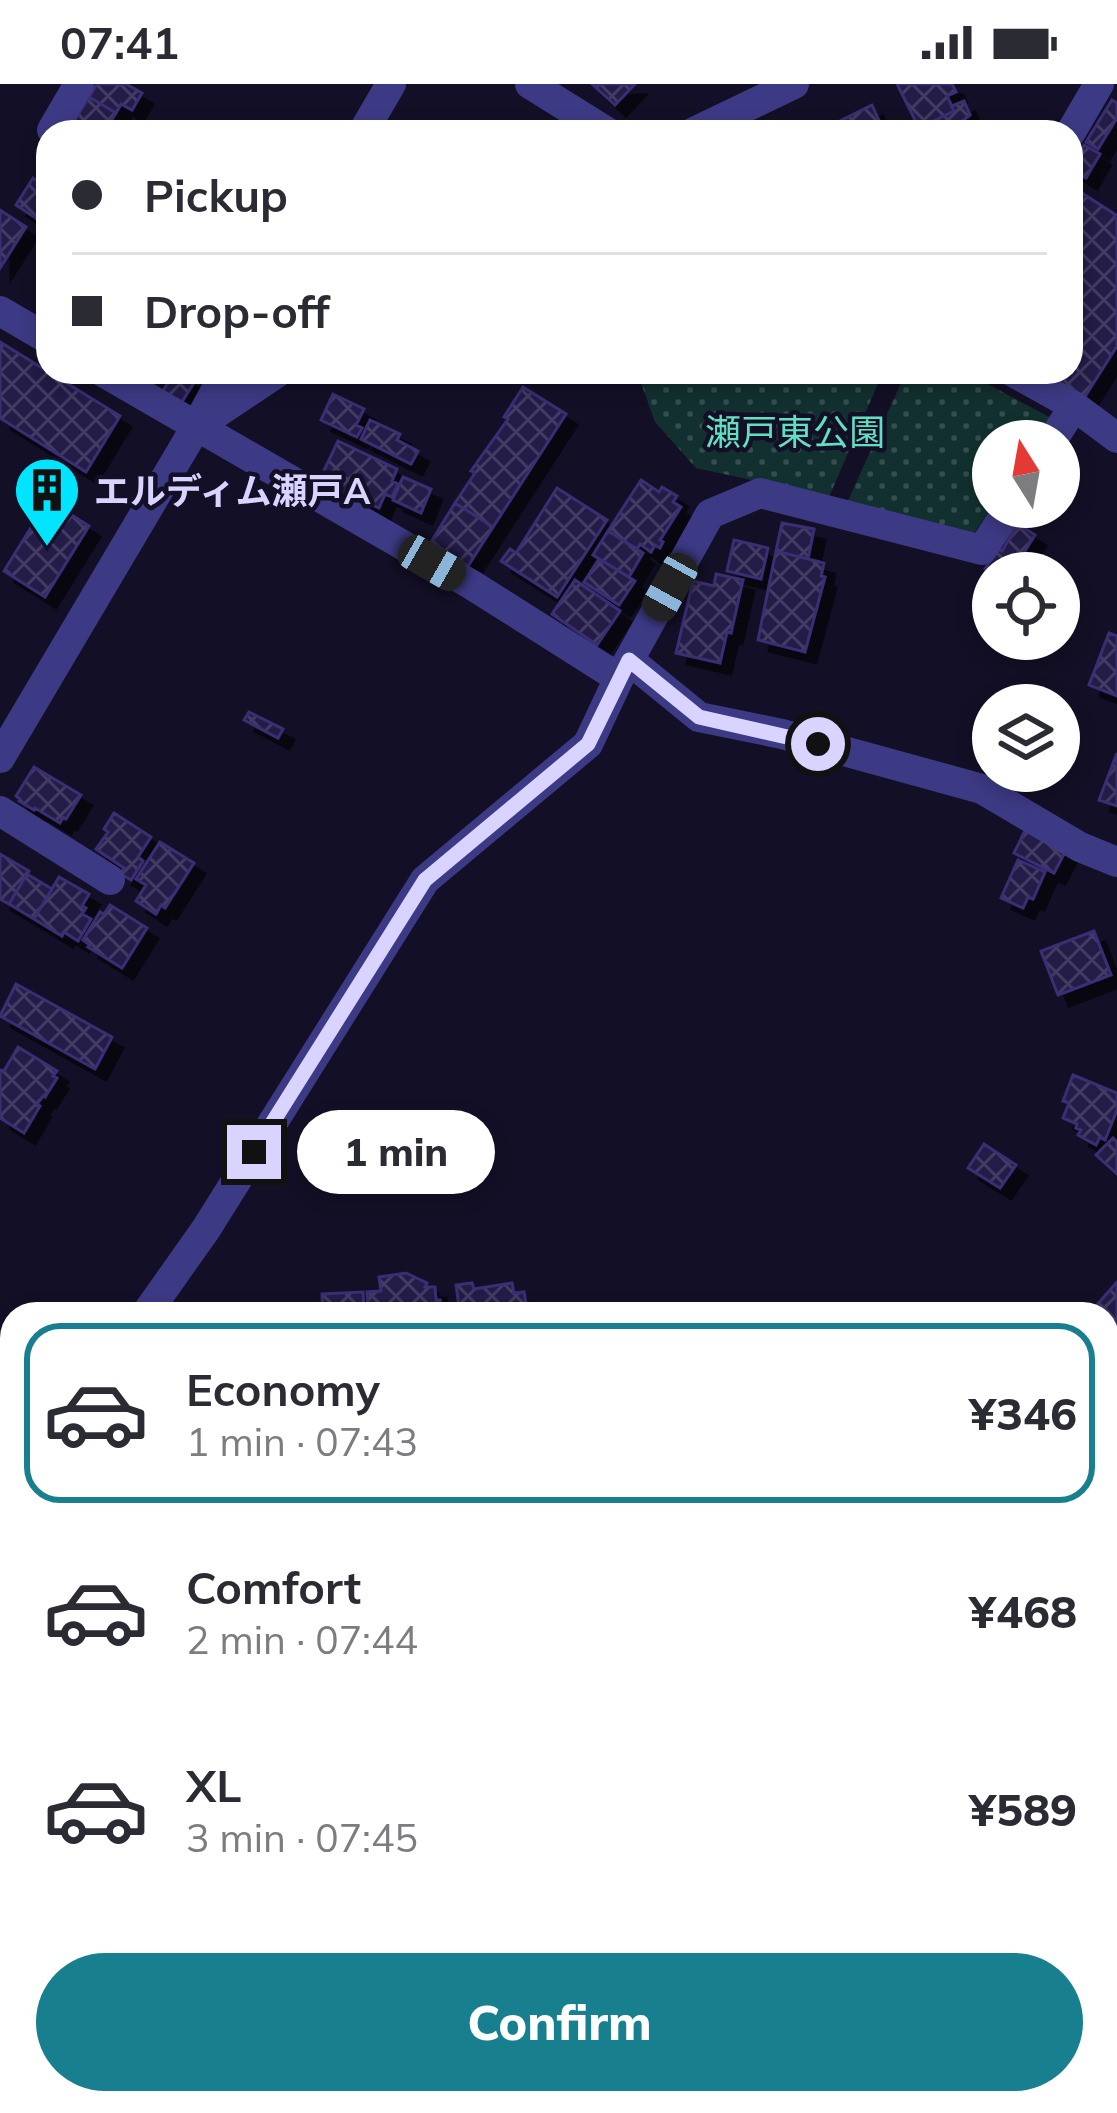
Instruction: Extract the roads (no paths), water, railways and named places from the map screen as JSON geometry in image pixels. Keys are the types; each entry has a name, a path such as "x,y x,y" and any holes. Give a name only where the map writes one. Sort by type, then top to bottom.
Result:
{"street":[{"path":"58,120 79,84"},
{"path":"370,120 391,84"},
{"path":"530,84 588,120"},
{"path":"719,120 794,84"},
{"path":"1078,120 1099,84"},
{"path":"0,311 36,333"},
{"path":"123,384 624,669 699,717 982,789 1080,847 1117,862"},
{"path":"0,758 219,384"},
{"path":"196,427 260,384"},
{"path":"1035,384 1117,438"},
{"path":"1065,420 1074,406"},
{"path":"154,1302 206,1229 425,880 588,744 710,514 760,494 982,550 996,528"},
{"path":"0,811 110,880"}],"place":[{"name":"エルディム瀬戸A","path":"47,549"}],"park label":[{"name":"瀬戸東公園","path":"795,431"}]}
